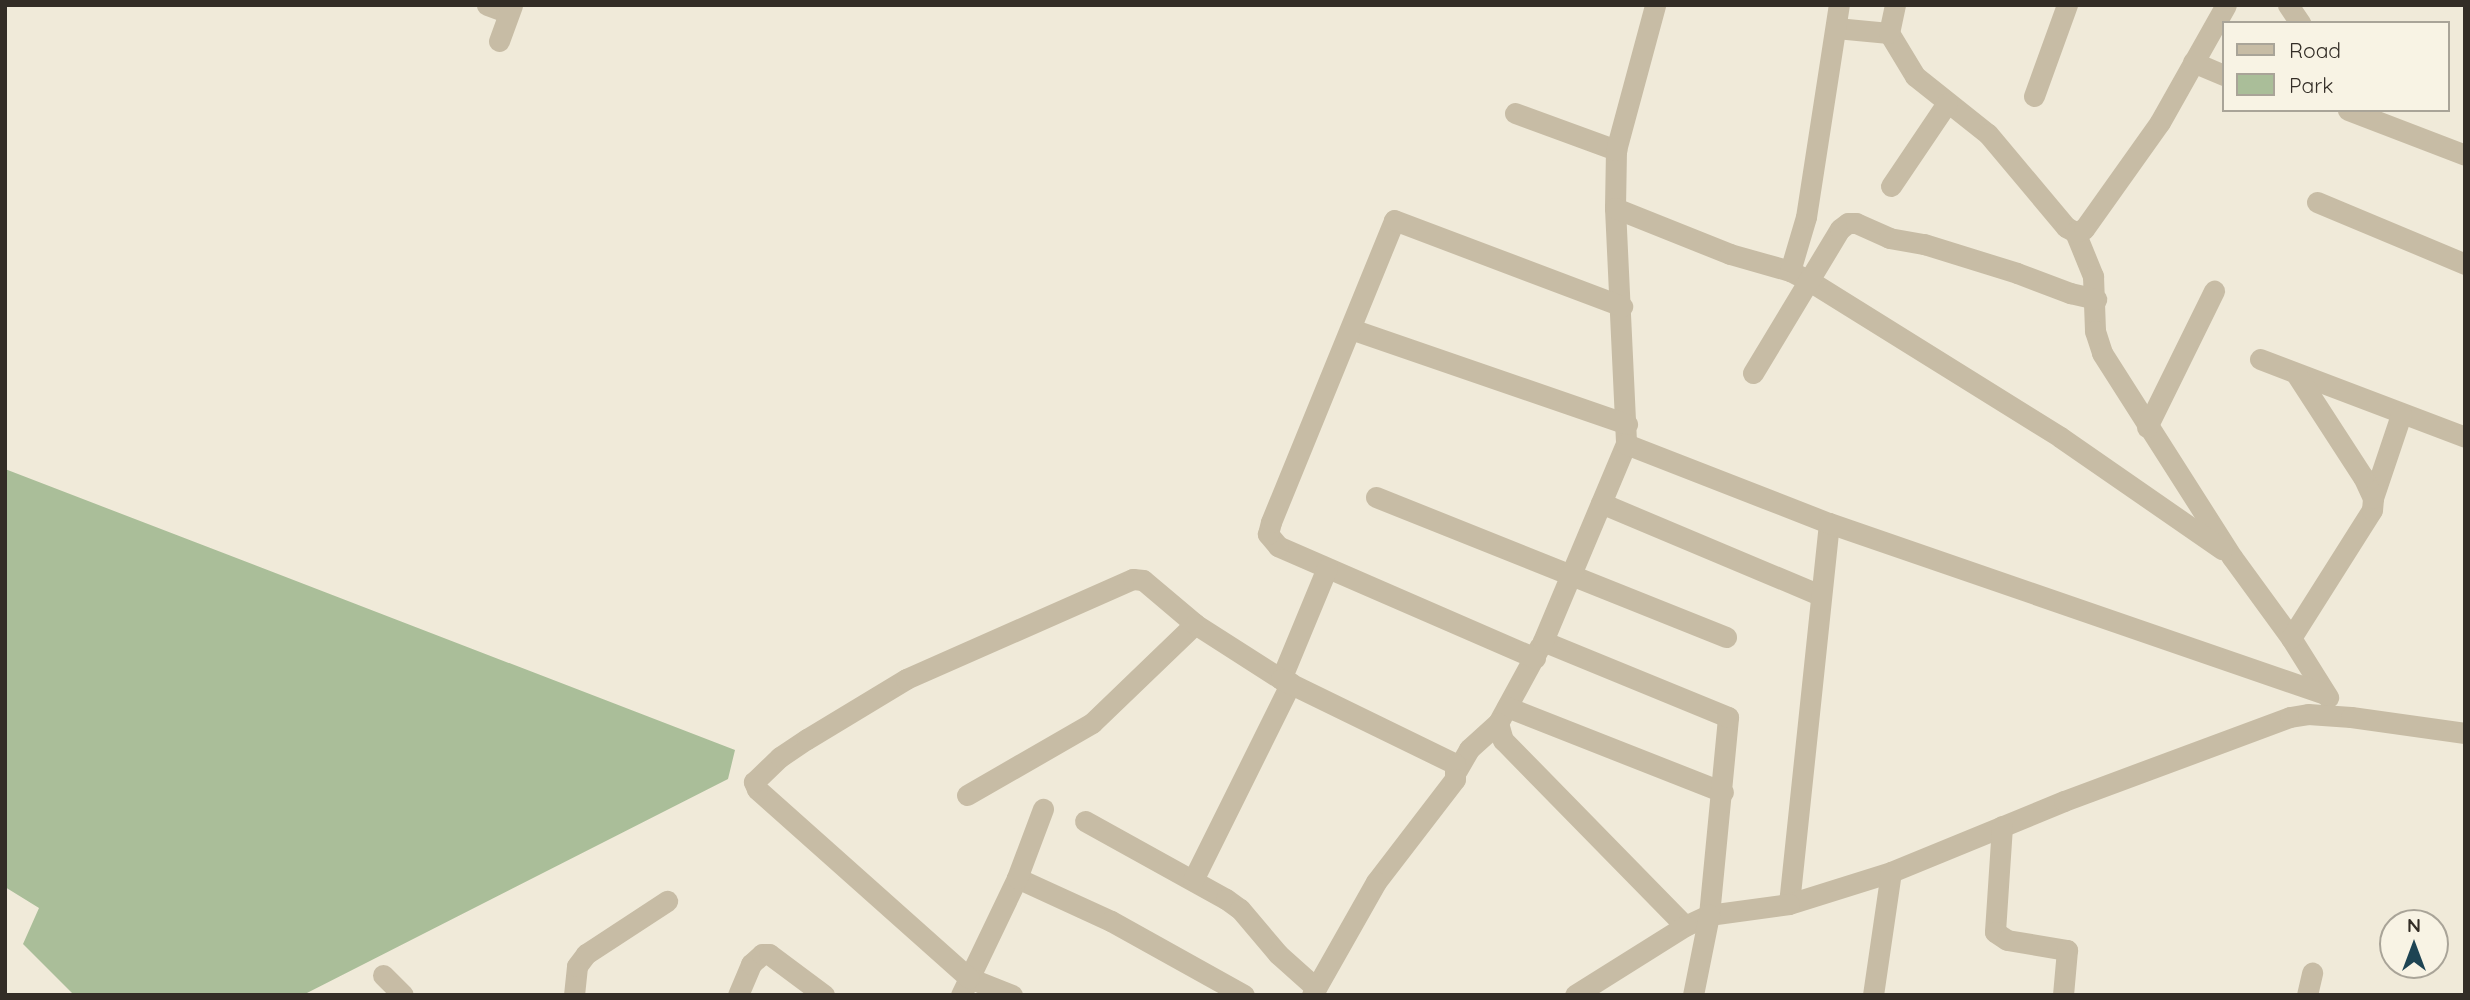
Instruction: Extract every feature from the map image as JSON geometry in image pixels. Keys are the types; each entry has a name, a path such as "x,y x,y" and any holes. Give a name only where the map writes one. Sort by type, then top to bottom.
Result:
{"street":[{"path":"487,5 510,9 499,41"},
{"path":"1085,821 1240,909 1314,992 1376,882 1455,779 1469,749 1503,715 1539,650 1627,434 1615,208 1616,150 1655,5"},
{"path":"1799,275 1839,5"},
{"path":"1895,5 1889,33 1915,76 1988,134 2066,227 2075,232 2090,267 2096,299 2095,331 2102,353 2147,427 2341,716"},
{"path":"2034,96 2067,5"},
{"path":"2075,232 2084,229 2160,122 2226,5"},
{"path":"2288,5 2299,21"},
{"path":"1836,28 1889,33"},
{"path":"2193,62 2222,75"},
{"path":"1891,186 1947,103"},
{"path":"2353,112 2465,155"},
{"path":"1516,113 1616,150"},
{"path":"2317,202 2465,264"},
{"path":"1615,208 1730,254 1799,275 2060,436 2232,556"},
{"path":"1622,306 1394,220 1268,534 1278,546 1327,568 1539,650 1726,714 1729,721 1723,792 1709,915 1693,995"},
{"path":"1753,373 1799,275 1840,229 1856,223 1889,238 1924,244 2096,299"},
{"path":"2147,427 2214,291"},
{"path":"1351,328 1627,434 1829,523 2325,694"},
{"path":"2260,359 2401,415 2465,437"},
{"path":"2296,374 2363,477 2373,498"},
{"path":"2291,638 2372,510 2373,498 2401,415"},
{"path":"1376,496 1726,637"},
{"path":"1601,503 1821,595"},
{"path":"1789,904 1829,523"},
{"path":"1193,880 1286,681 1327,568"},
{"path":"1012,995 965,987 757,789 756,779 807,739 906,679 1120,583 1143,580 1195,624 1286,681 1451,760 1457,770"},
{"path":"967,795 1092,723 1195,624"},
{"path":"1575,995 1685,926 1709,915 1789,904 1891,872 2002,826 2290,717 2308,714 2341,716 2465,733"},
{"path":"1503,715 1723,792"},
{"path":"1503,715 1503,740 1685,926"},
{"path":"965,987 1017,878 1043,809"},
{"path":"2002,826 1995,932 2007,940 2067,950 2063,995"},
{"path":"1873,995 1891,872"},
{"path":"1017,878 1111,921 1244,995"},
{"path":"574,995 578,966 586,954 667,901"},
{"path":"738,995 755,958 762,954 769,954 824,995"},
{"path":"2307,995 2312,973"},
{"path":"383,975 403,995"}],"green space":[{"path":"5,469 735,750 728,779 303,995 74,995 23,944 39,908 5,887"}]}
